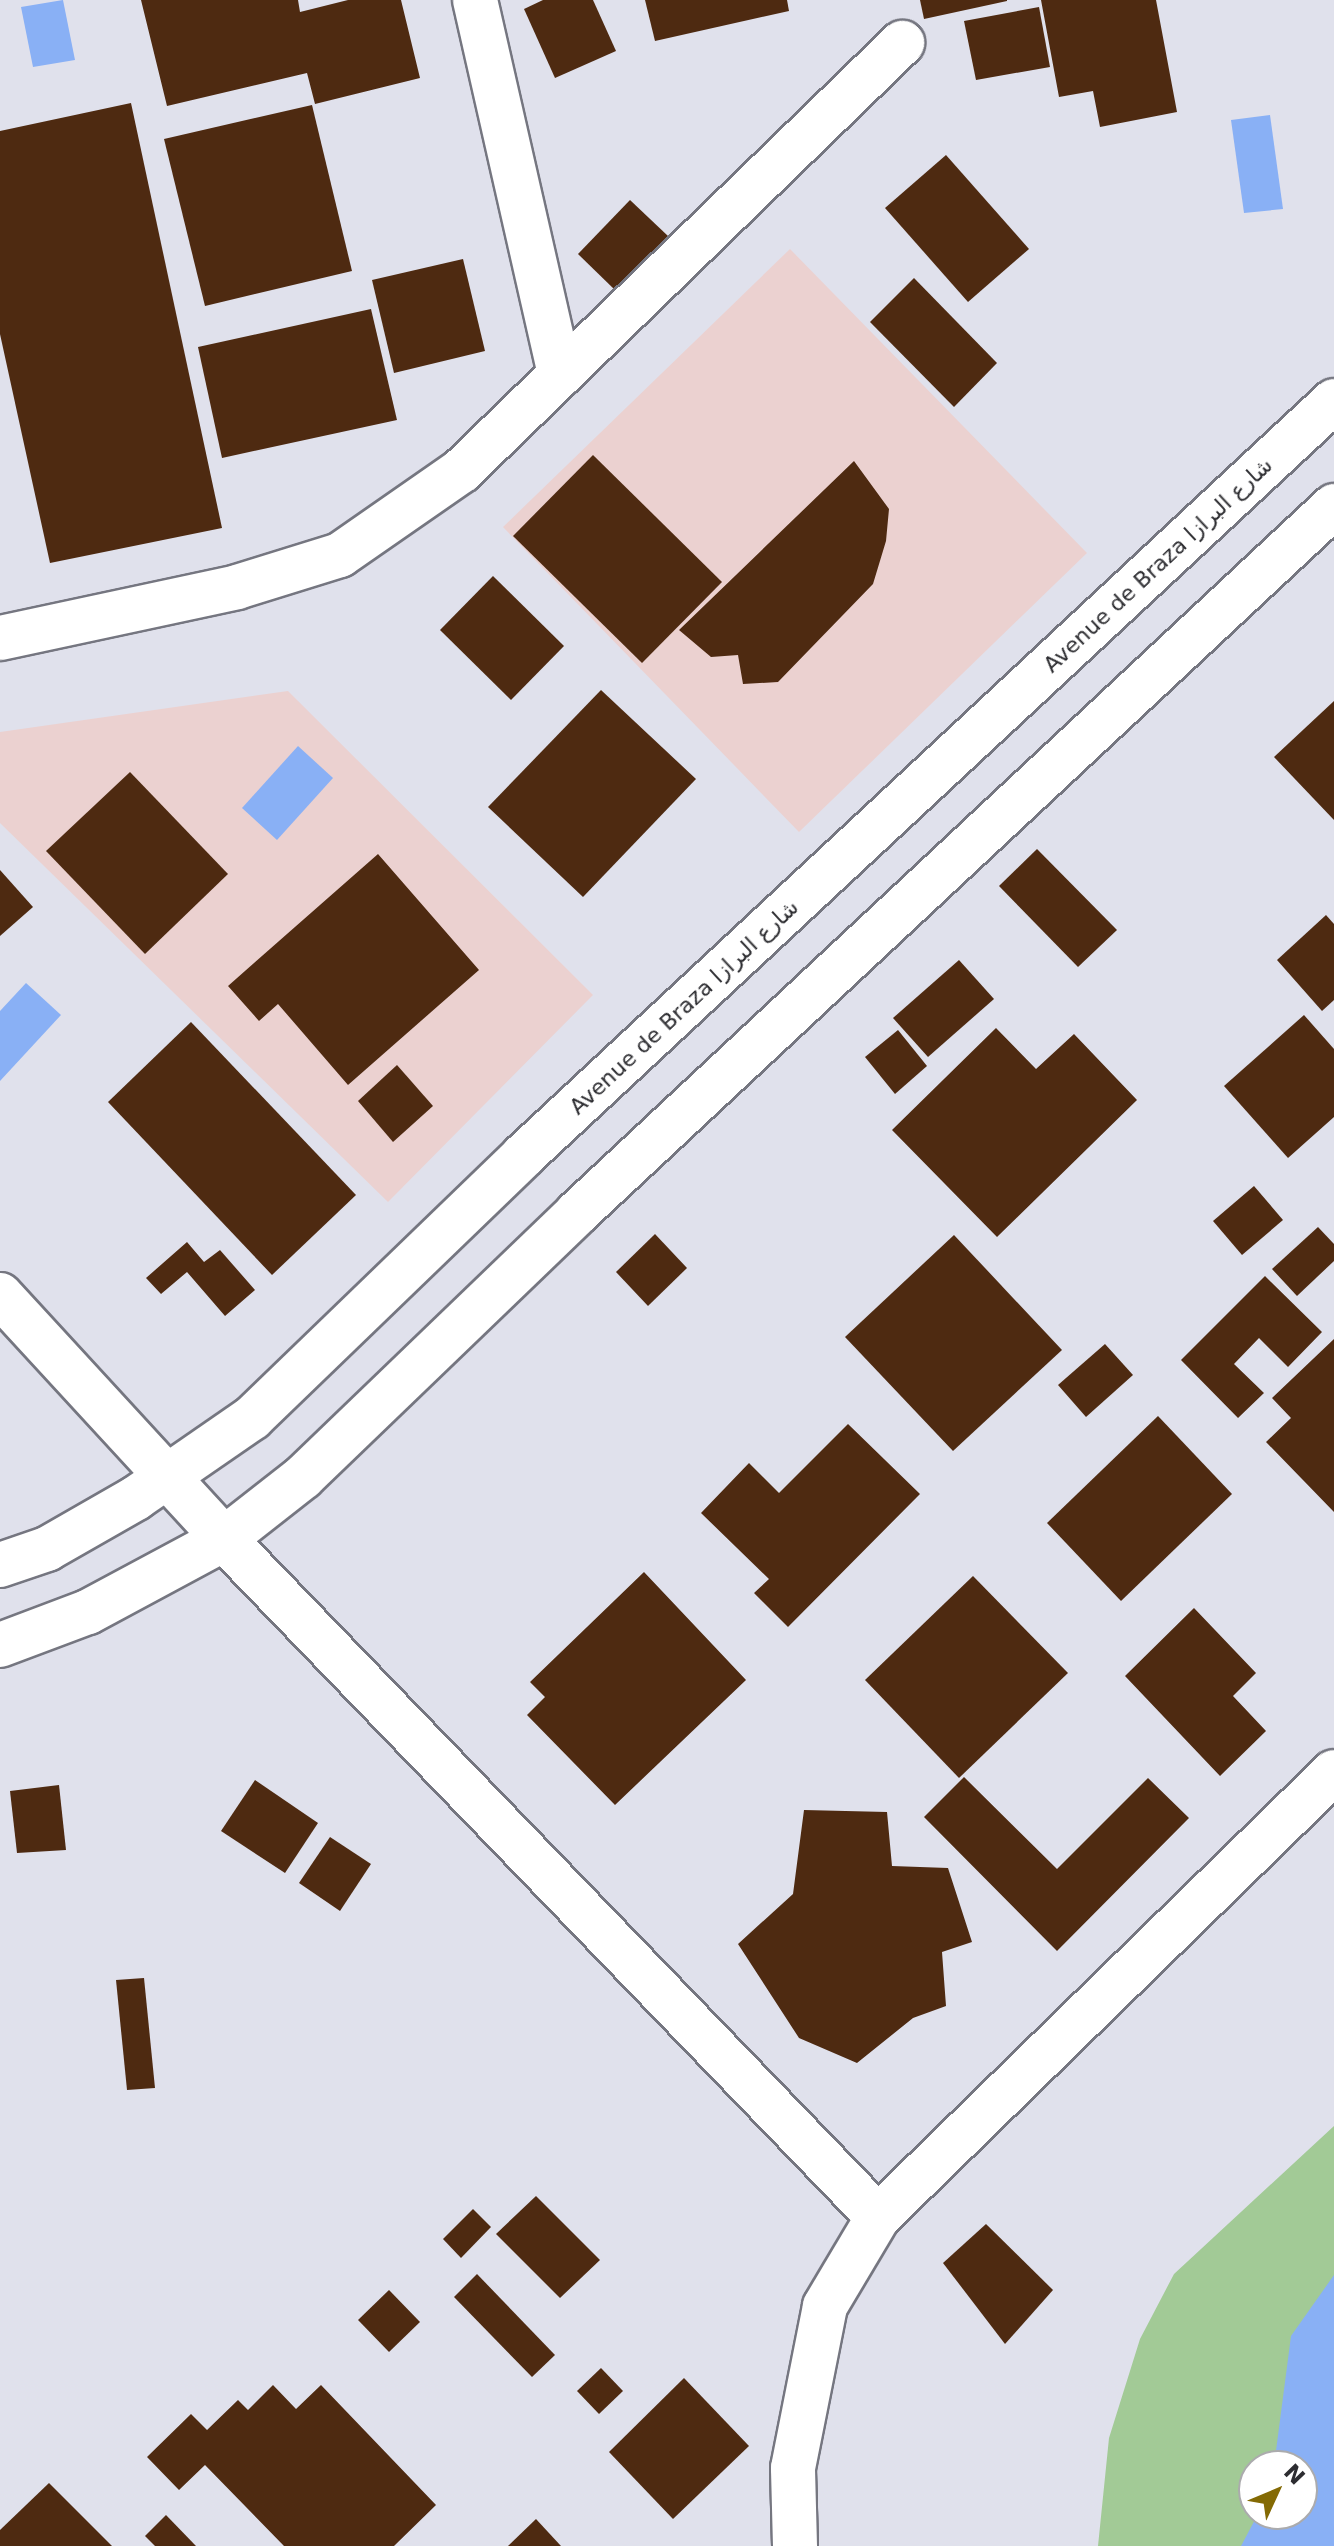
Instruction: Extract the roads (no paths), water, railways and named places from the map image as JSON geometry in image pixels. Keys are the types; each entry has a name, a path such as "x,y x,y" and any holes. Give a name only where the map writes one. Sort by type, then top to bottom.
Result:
{"street":[{"path":"475,0 560,374"},
{"path":"0,638 237,587 340,555 461,471 902,43"},
{"name":"Avenue de Braza شارع البرازا","path":"0,1565 47,1549 168,1479 252,1418 523,1156 1334,401"},
{"path":"0,1645 88,1612 224,1539 303,1477 600,1192 1334,506"},
{"path":"0,1295 224,1539 878,2217"},
{"path":"795,2546 793,2468 825,2306 878,2217 1334,1772"}],"water":[{"path":"63,0 75,60 33,67 21,7"},
{"path":"1270,115 1283,209 1244,213 1231,120"},
{"path":"298,746 333,778 277,840 242,808"},
{"path":"26,983 61,1015 0,1081 0,1011"},
{"path":"1334,2275 1334,2546 1241,2546 1250,2530 1318,2530 1318,2450 1276,2450 1291,2336"}]}
